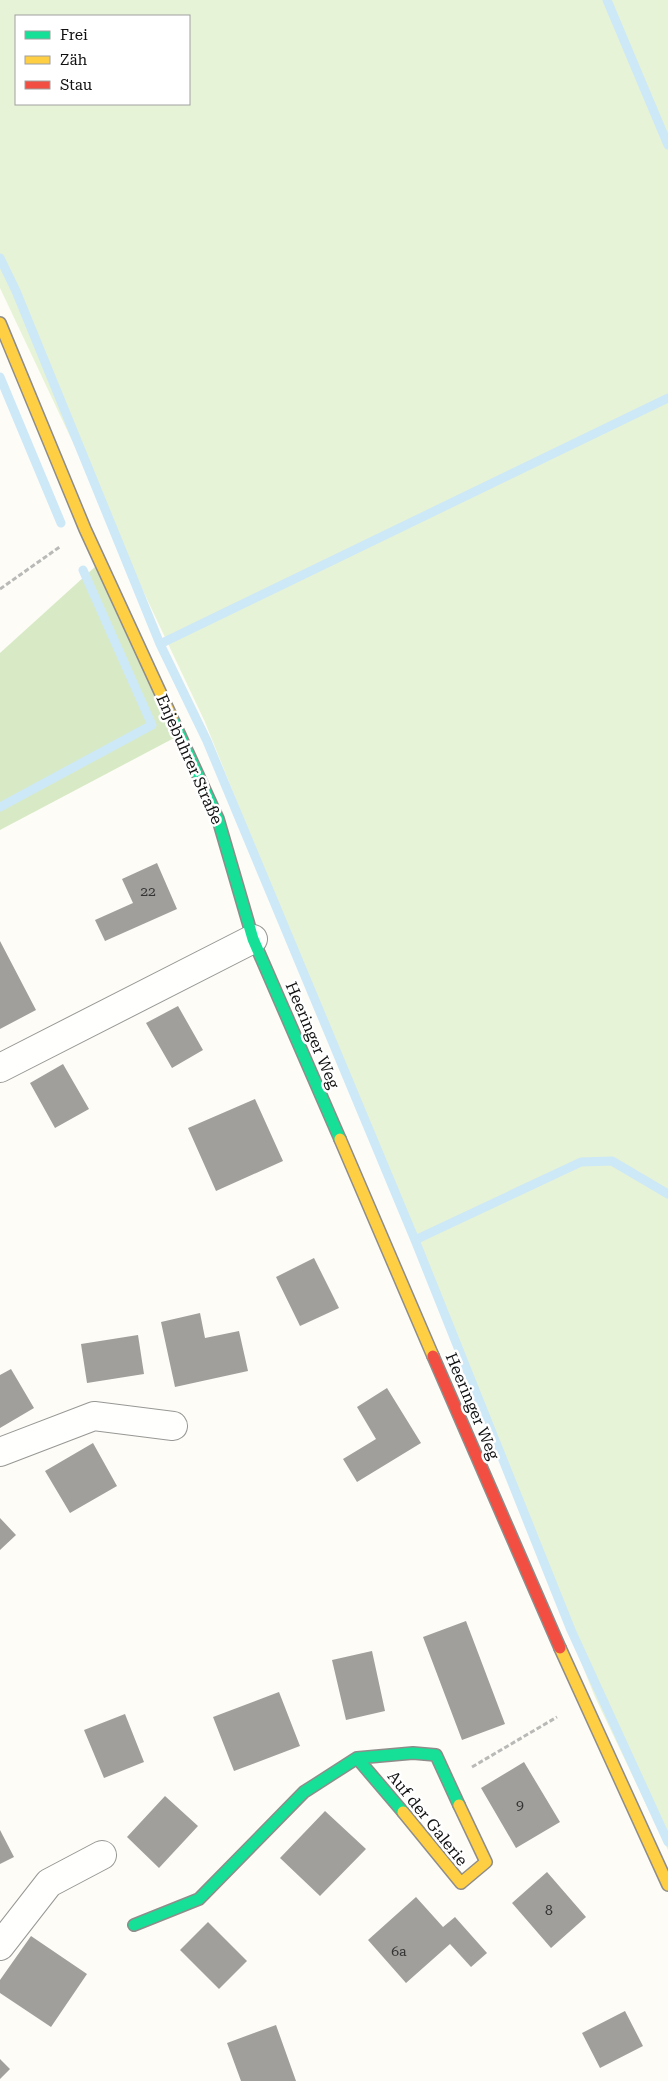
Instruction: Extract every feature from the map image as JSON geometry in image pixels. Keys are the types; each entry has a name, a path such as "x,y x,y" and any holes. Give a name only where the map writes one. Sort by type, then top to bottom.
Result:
{"street":[{"name":"Enjebuhrer Straße","path":"0,322 85,529 218,820 254,939"},
{"path":"0,1068 254,939"},
{"name":"Heeringer Weg","path":"254,939 583,1702 668,1885"},
{"path":"0,1452 94,1416 173,1426"},
{"name":"Auf der Galerie","path":"134,1925 199,1898 304,1792 357,1758 412,1753 436,1755 486,1862 460,1883 385,1789 357,1758"},
{"path":"0,1946 48,1883 102,1855"}],"path":[{"path":"0,590 85,529"},
{"path":"448,1781 583,1702"}],"green space":[{"path":"0,0 668,0 668,1850 595,1697 205,722 0,288"},
{"path":"96,566 176,737 0,830 0,653"}],"building":[{"path":"157,863 177,909 105,941 95,920 133,903 122,879"},
{"path":"0,941 36,1010 0,1029"},
{"path":"178,1006 203,1050 172,1068 146,1023"},
{"path":"63,1064 89,1109 55,1128 30,1083"},
{"path":"255,1099 283,1161 216,1191 188,1128"},
{"path":"314,1258 339,1308 300,1326 276,1277"},
{"path":"200,1313 205,1338 239,1331 248,1371 175,1387 161,1322"},
{"path":"138,1335 144,1374 87,1383 81,1344"},
{"path":"11,1369 34,1408 0,1428 0,1375"},
{"path":"387,1388 421,1443 357,1482 343,1459 376,1439 357,1407"},
{"path":"93,1443 117,1486 70,1513 45,1471"},
{"path":"0,1518 16,1535 0,1550"},
{"path":"466,1621 505,1724 462,1740 423,1637"},
{"path":"372,1651 385,1711 346,1720 332,1660"},
{"path":"279,1692 300,1746 234,1771 213,1717"},
{"path":"125,1714 144,1762 104,1778 84,1730"},
{"path":"524,1762 560,1822 516,1848 481,1788"},
{"path":"165,1796 198,1826 159,1868 127,1837"},
{"path":"325,1811 366,1849 320,1896 280,1858"},
{"path":"0,1830 14,1857 0,1864"},
{"path":"547,1872 586,1917 551,1948 512,1903"},
{"path":"416,1897 443,1927 455,1917 487,1953 471,1967 450,1944 406,1983 368,1940"},
{"path":"208,1922 247,1961 219,1989 180,1950"},
{"path":"31,1936 87,1974 51,2027 0,1993 0,1980"},
{"path":"625,2011 643,2046 600,2068 582,2033"},
{"path":"276,2025 296,2081 241,2081 227,2043"},
{"path":"0,2059 10,2069 0,2079"}],"waterway":[{"path":"607,0 668,145"},
{"path":"0,258 16,291 160,644 207,741 415,1240 571,1630 668,1842"},
{"path":"0,377 61,523"},
{"path":"160,644 668,398"},
{"path":"0,807 152,725 83,570"},
{"path":"415,1240 581,1162 612,1161 668,1194"}],"traffic: fast":[{"path":"172,718 218,819 253,939 340,1139"},
{"path":"134,1925 199,1899 304,1792 357,1758 413,1753 436,1755 459,1805"},
{"path":"357,1758 403,1812"}],"traffic: slow":[{"path":"0,323 85,529 172,718"},
{"path":"340,1139 433,1356"},
{"path":"560,1648 668,1885"},
{"path":"403,1812 461,1883 486,1862 459,1805"}],"traffic: jam":[{"path":"433,1356 560,1648"}]}
